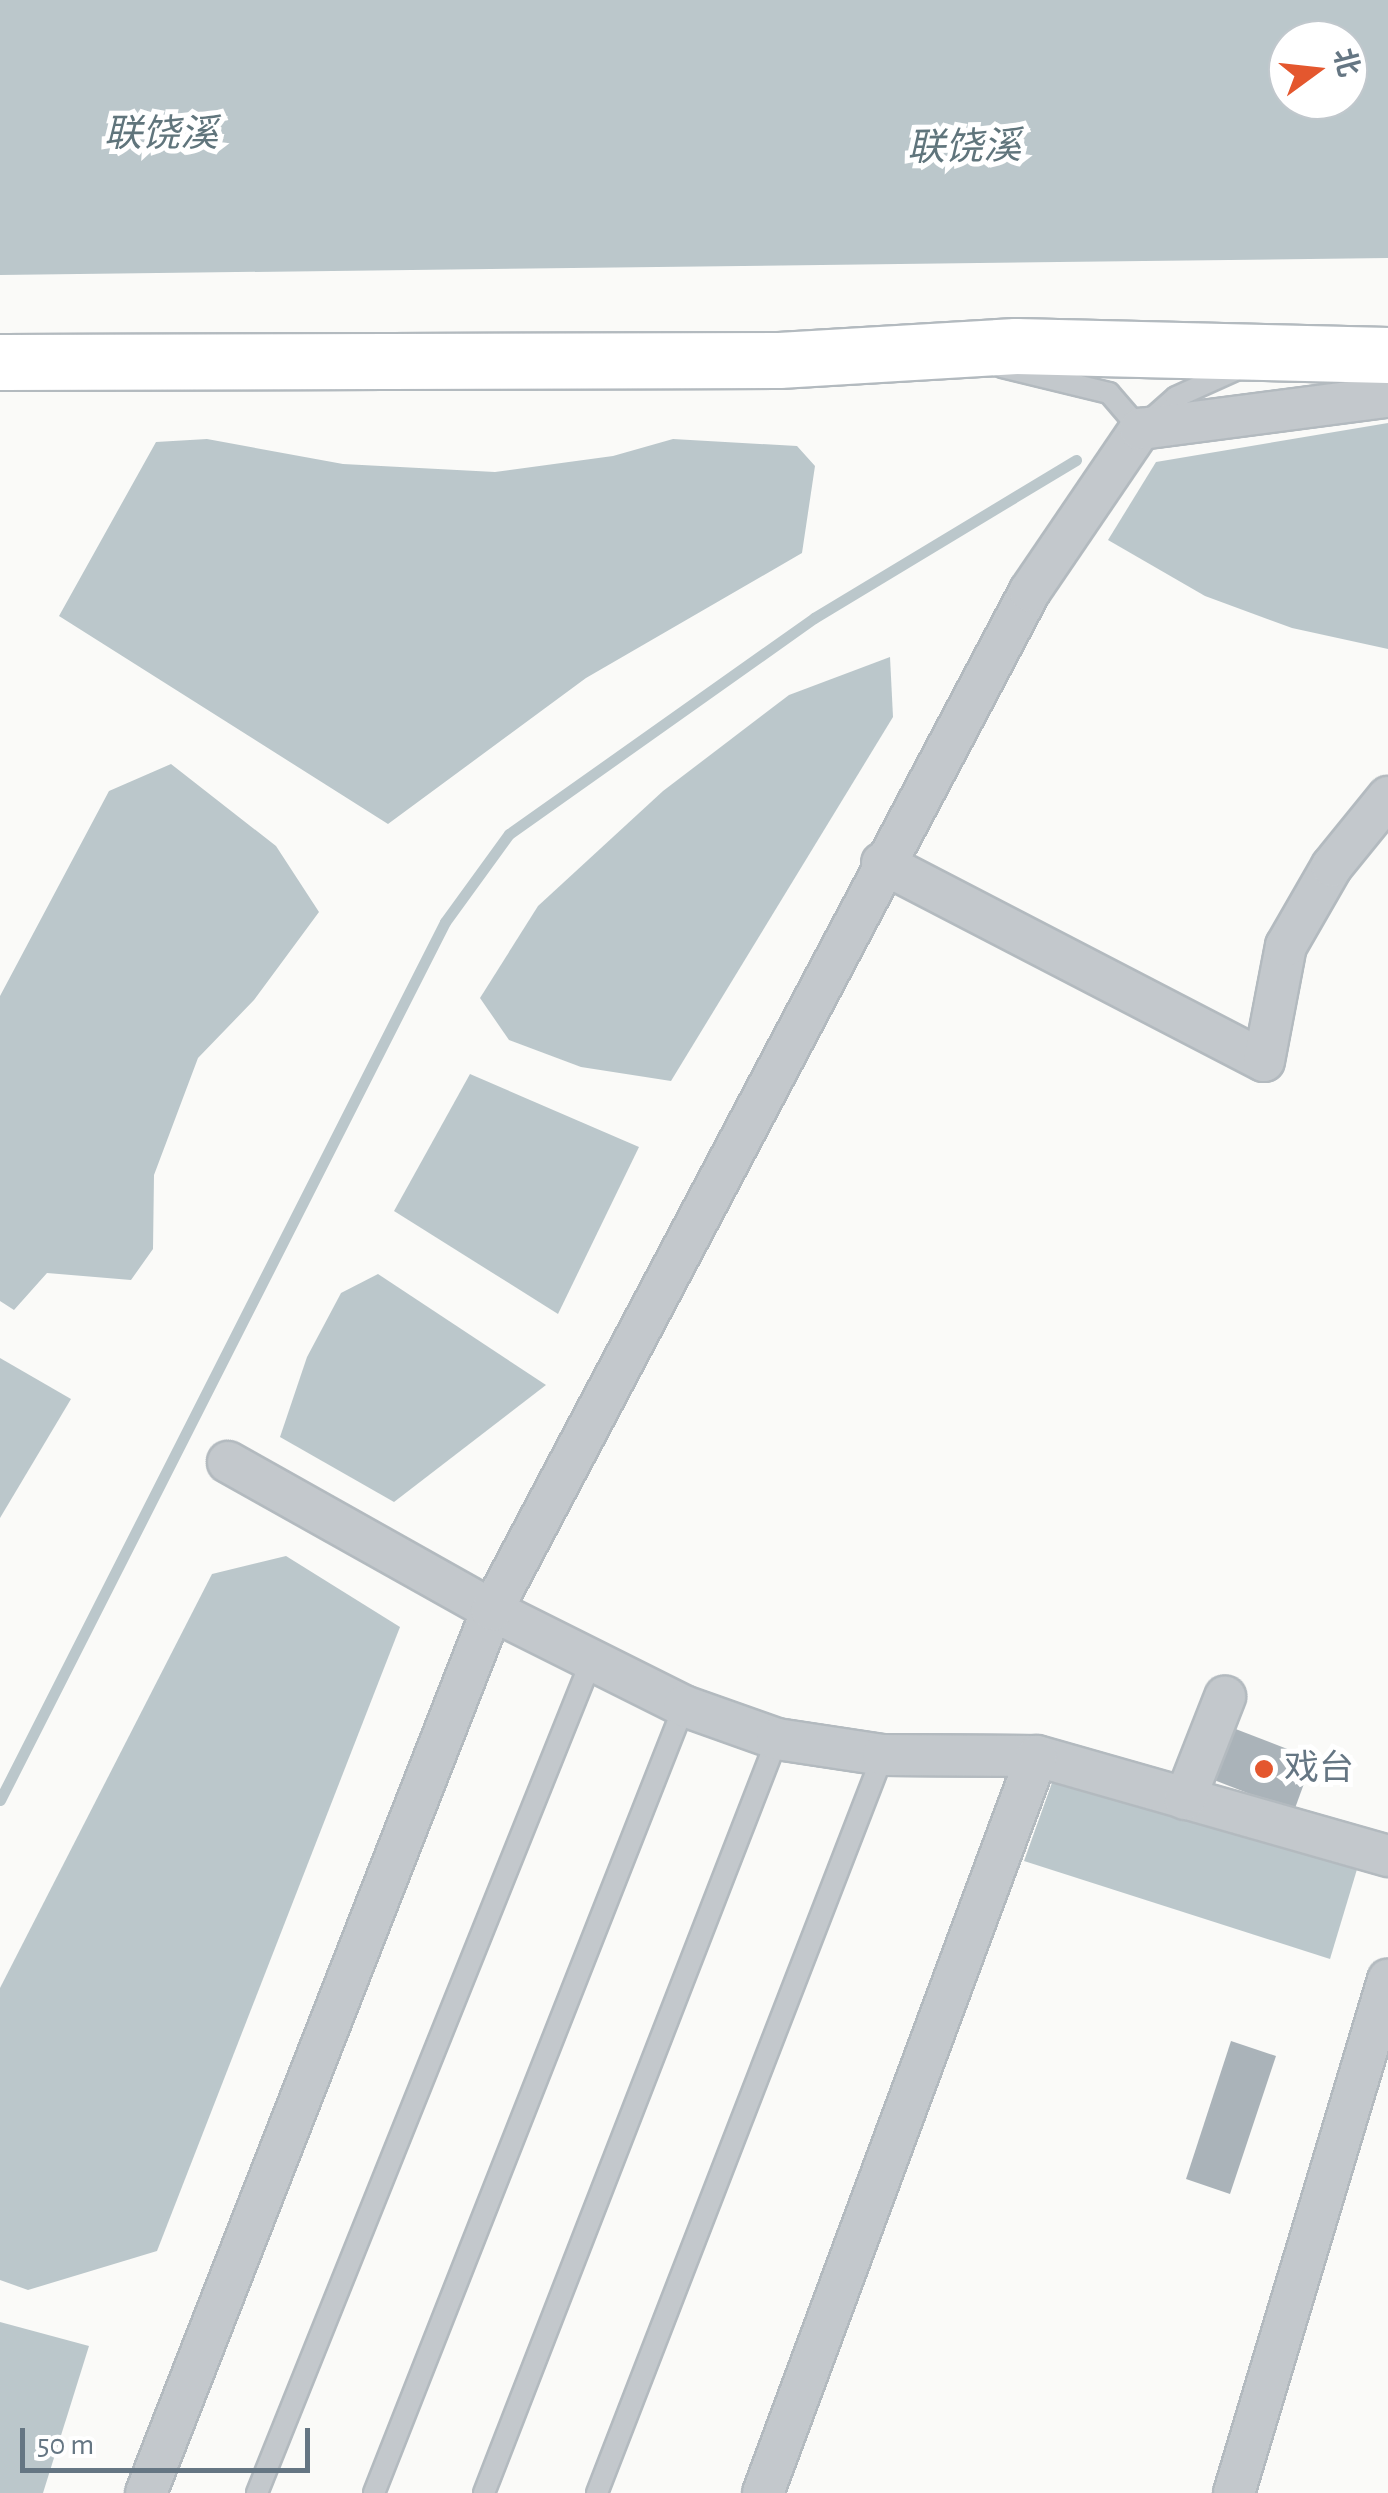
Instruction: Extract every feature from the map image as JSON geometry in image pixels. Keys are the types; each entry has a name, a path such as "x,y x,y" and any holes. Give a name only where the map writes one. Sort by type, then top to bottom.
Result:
{"street":[{"path":"0,362 779,360 1016,346 1388,355"},
{"path":"146,2493 492,1610 882,864 1030,591 1140,429 1388,397"},
{"path":"882,864 1264,1061 1286,946 1332,866 1388,797"},
{"path":"228,1462 492,1610 684,1706 777,1739 883,1755 1037,1756 1388,1856"},
{"path":"1185,1799 1225,1698"},
{"path":"764,2493 1037,1756"},
{"path":"1234,2493 1388,1980"}],"lane":[{"path":"940,352 1108,393 1140,429 1176,397 1278,352"},
{"path":"257,2493 592,1658"},
{"path":"374,2493 684,1706"},
{"path":"484,2493 777,1739"},
{"path":"597,2493 883,1755"}],"water":[{"name":"联饶溪","path":"0,0 1388,0 1388,258 0,275"},
{"path":"1388,423 1388,649 1292,628 1205,596 1108,540 1156,462"},
{"path":"207,439 343,464 495,472 613,456 673,439 797,446 815,466 802,553 586,678 388,824 59,616 156,442"},
{"path":"890,657 893,717 671,1081 581,1067 509,1040 480,998 538,906 663,791 789,695"},
{"path":"171,764 276,846 319,912 254,1000 198,1058 154,1175 153,1249 131,1280 47,1273 14,1310 0,1301 0,996 109,791"},
{"path":"470,1074 639,1147 558,1314 394,1211"},
{"path":"378,1274 546,1385 394,1502 280,1437 307,1357 341,1293"},
{"path":"0,1358 71,1399 0,1518"},
{"path":"286,1556 400,1627 157,2251 28,2290 0,2280 0,1988 212,1574"},
{"path":"1053,1780 1358,1866 1330,1959 1024,1861"},
{"path":"0,2322 89,2346 43,2493 0,2493"}],"building":[{"name":"戏台","path":"1233,1728 1313,1759 1294,1811 1214,1780"},
{"path":"1231,2041 1276,2056 1230,2194 1186,2179"}],"waterway":[{"path":"0,1800 445,922 509,834 814,618 1076,460"}],"place":[{"name":"戏台","path":"1264,1769"}]}
